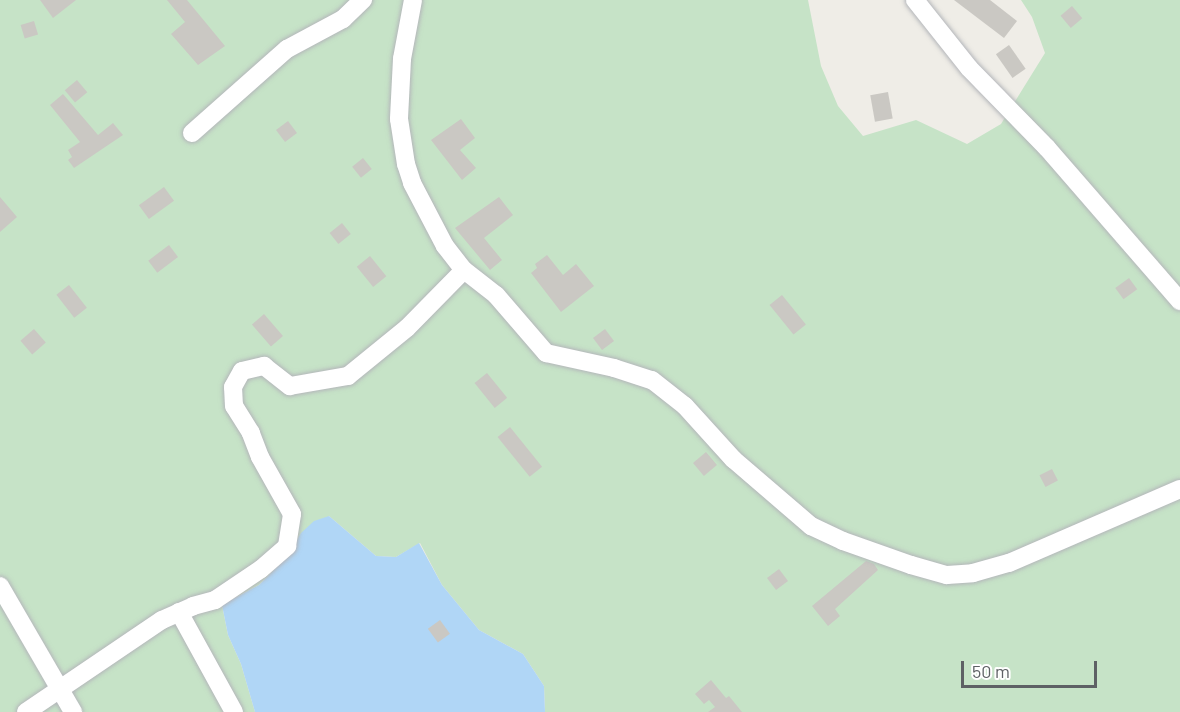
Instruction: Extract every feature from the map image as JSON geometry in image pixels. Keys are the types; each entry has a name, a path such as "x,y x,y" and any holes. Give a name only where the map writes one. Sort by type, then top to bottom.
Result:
{"street":[{"path":"192,133 287,49 343,19 363,0"},
{"path":"413,0 402,59 399,119 412,183 445,246 464,270 496,295 546,353 614,368 652,380 685,406 733,459 811,526 843,541 911,565 947,575 974,573 1009,563 1180,489"},
{"path":"915,0 969,68 1047,148 1180,301"},
{"path":"26,712 162,620 215,600 261,568 287,546 292,514 260,458 252,433 234,406 233,387 242,371 264,366 290,386 348,376 407,328 464,270"},
{"path":"0,586 73,712"},
{"path":"179,612 234,712"}],"green space":[{"path":"0,0 808,0 821,66 838,106 863,136 916,120 967,144 1001,124 1045,53 1032,17 1021,0 1180,0 1180,712 545,712 544,686 523,654 479,630 442,585 420,543 396,557 376,556 329,516 259,585 222,605 228,635 241,664 255,712 0,712"}],"water":[{"path":"329,516 376,556 396,557 419,543 442,585 479,630 523,654 544,686 545,712 255,712 241,664 228,635 222,605 259,585 286,558 301,533 314,521"}],"building":[{"path":"40,0 76,0 53,18"},
{"path":"167,0 187,0 225,46 198,65 171,34 185,22"},
{"path":"954,0 990,0 1017,21 1004,38"},
{"path":"1072,6 1082,18 1071,28 1061,16"},
{"path":"34,21 38,34 25,38 21,25"},
{"path":"1009,45 1026,69 1013,78 996,54"},
{"path":"77,80 87,92 75,103 65,90"},
{"path":"888,92 893,119 875,122 870,95"},
{"path":"63,94 98,135 113,123 123,135 74,168 68,160 72,157 68,150 80,142 50,105"},
{"path":"461,119 475,138 460,150 476,168 462,180 431,140"},
{"path":"288,121 297,133 285,142 276,130"},
{"path":"363,158 372,169 361,178 352,167"},
{"path":"164,187 174,201 149,219 139,205"},
{"path":"0,197 17,217 0,232"},
{"path":"499,197 513,215 484,238 502,260 490,270 455,228"},
{"path":"342,223 351,234 338,244 330,233"},
{"path":"169,245 178,257 157,273 148,261"},
{"path":"547,255 563,275 576,264 594,286 561,312 531,273 537,268 535,264"},
{"path":"370,256 386,276 373,287 357,267"},
{"path":"1129,278 1137,289 1123,299 1115,288"},
{"path":"69,285 87,308 74,318 56,295"},
{"path":"782,295 806,325 793,335 770,305"},
{"path":"264,314 283,336 271,346 252,324"},
{"path":"34,329 46,343 32,354 20,341"},
{"path":"605,329 614,341 602,350 593,338"},
{"path":"487,373 507,398 495,408 475,383"},
{"path":"510,427 542,467 530,477 498,437"},
{"path":"706,452 717,465 704,476 693,463"},
{"path":"1052,469 1058,481 1045,487 1040,475"},
{"path":"866,561 874,564 878,570 835,609 840,616 828,626 812,606"},
{"path":"779,569 788,581 776,590 767,578"},
{"path":"440,620 450,634 438,643 428,629"},
{"path":"711,680 742,712 708,712 715,707 709,700 704,704 695,694"}]}
